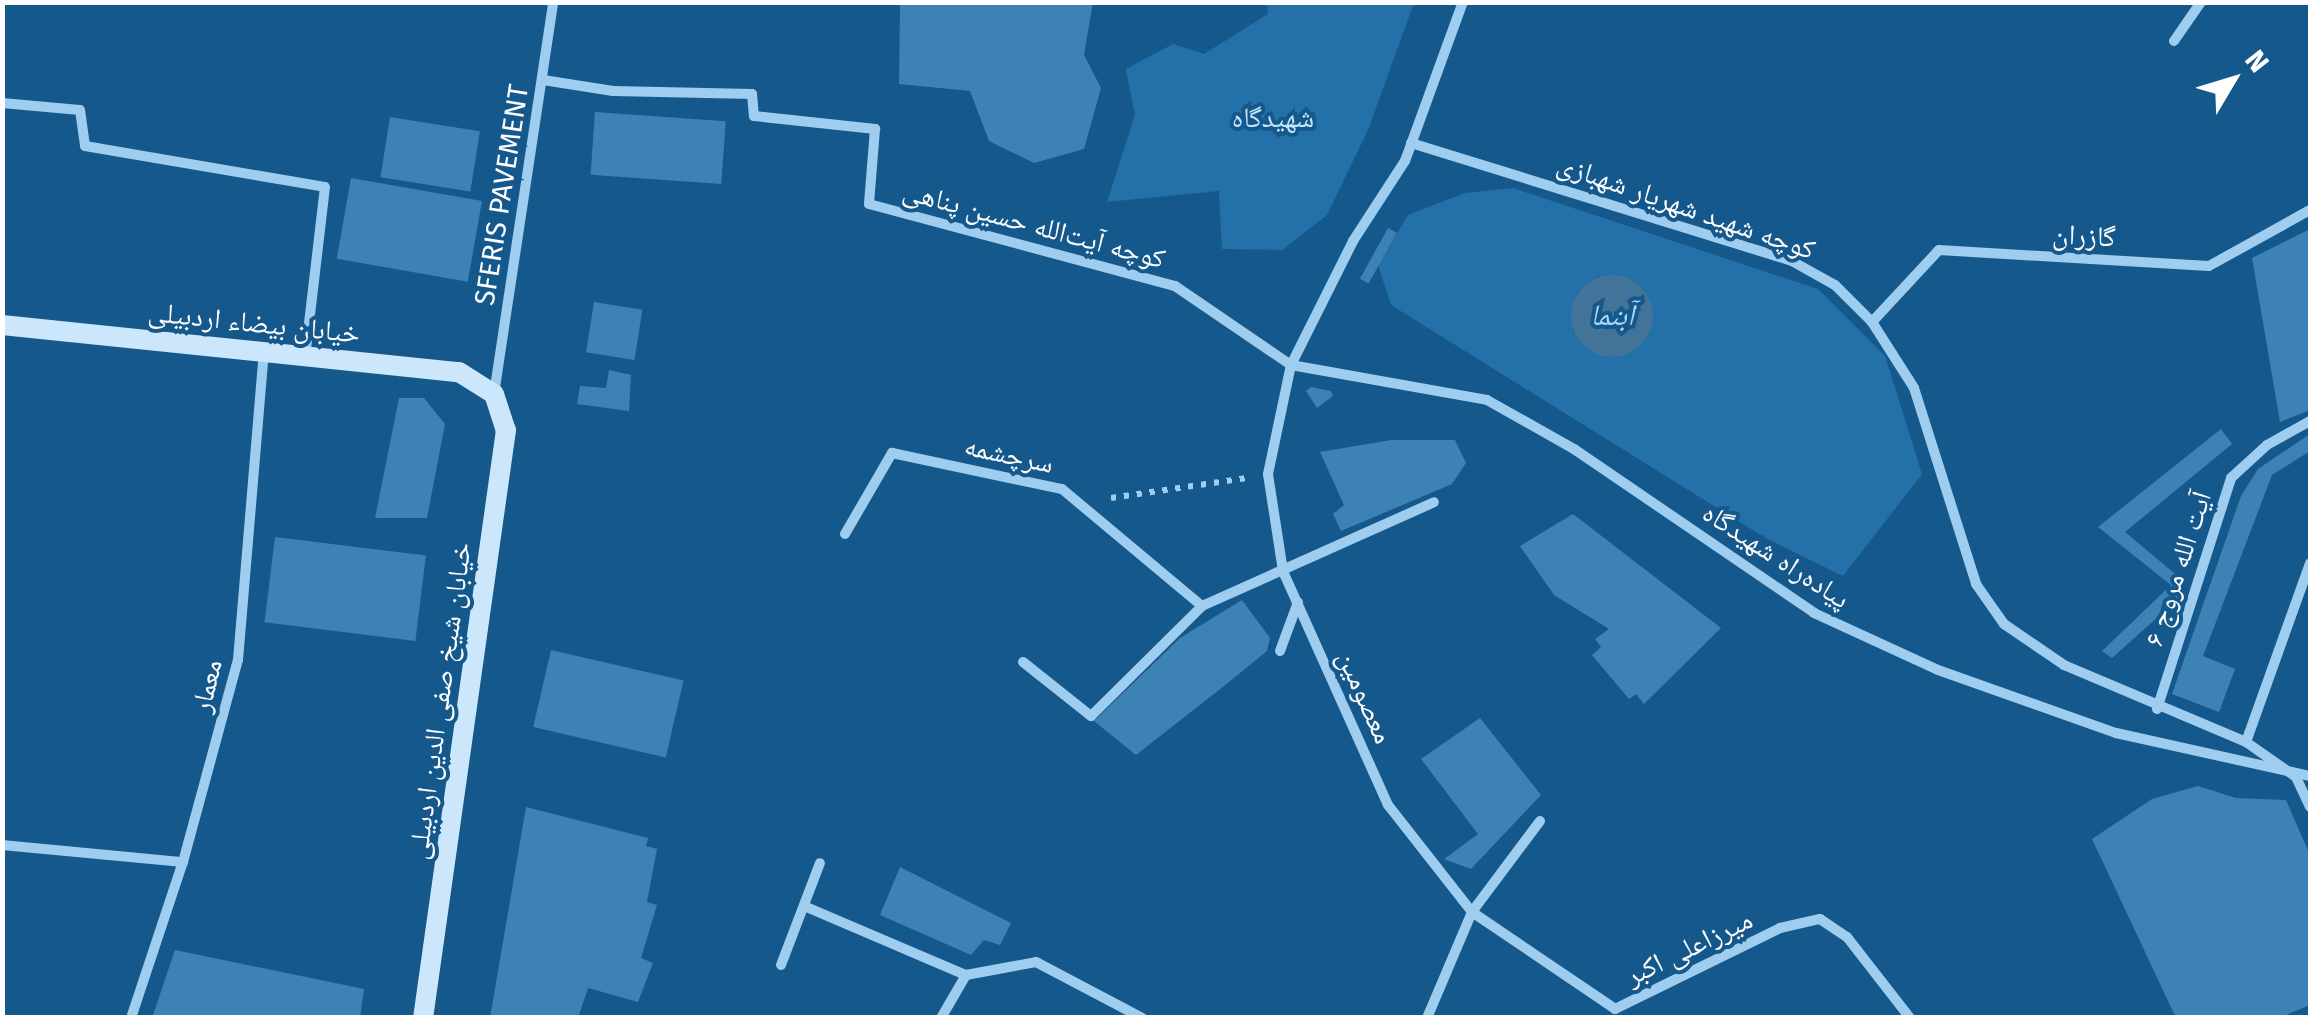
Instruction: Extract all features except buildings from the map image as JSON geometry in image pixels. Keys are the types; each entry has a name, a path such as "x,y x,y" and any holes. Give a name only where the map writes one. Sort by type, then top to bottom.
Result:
{"main road":[{"name":"خیابان بیضاء اردبیلی","path":"2,326 458,372 494,394"},
{"name":"خیابان شیخ صفی الدین اردبیلی","path":"424,1018 506,430 494,394"}],"street":[{"name":"SFERIS PAVEMENT","path":"494,394 554,2"},
{"name":"معصومین","path":"1463,2 1411,143 1291,365 1268,474 1283,572 1388,805 1472,912"},
{"path":"2174,40 2201,2"},
{"name":"کوچه آیت‌الله حسین پناهی","path":"543,80 614,91 752,94 754,116 875,129 869,204 1175,286 1291,365"},
{"path":"2,103 80,110 85,146 326,187 305,356"},
{"name":"کوچه شهید شهریار شهبازی","path":"1411,143 1790,260 1835,286 1872,322 1914,388 1976,584 2004,624 2064,665 2156,709 2246,742 2296,777"},
{"name":"گازران","path":"1872,322 1939,250 2210,266 2310,210"},
{"name":"معمار","path":"130,1018 184,862 238,660 264,353"},
{"name":"پیاده‌راه شهیدگاه","path":"1291,365 1486,400 1574,449 1814,613 1938,670 2116,733 2296,777 2310,776"},
{"name":"آیت الله مروج ۶","path":"2156,709 2231,478 2268,445 2310,421"},
{"name":"سرچشمه","path":"845,534 892,453 1062,489 1202,606"},
{"path":"1023,662 1091,716 1202,606 1434,502"},
{"path":"2246,742 2310,563"},
{"path":"1280,651 1298,602"},
{"path":"2296,777 2310,806"},
{"path":"1427,1018 1472,912 1540,821"},
{"path":"2,845 184,862"},
{"path":"781,965 820,864"},
{"path":"804,906 966,975 1036,962 1142,1018"},
{"name":"میرزاعلی اکبر","path":"1472,912 1619,1014 1780,928 1820,919 1847,936 1910,1018"},
{"path":"941,1018 966,975"}],"path":[{"path":"1062,489 1106,499 1268,474"}],"green space":[{"name":"شهیدگاه","path":"1267,3 1414,3 1368,130 1327,215 1282,250 1222,249 1219,191 1107,202 1135,115 1126,69 1173,44 1204,54 1268,14"},
{"path":"1513,188 1818,289 1885,356 1922,474 1843,576 1767,539 1391,305 1378,265 1408,215 1465,193","holes":["1598,276 1648,336 1628,354 1590,351 1573,331 1577,293"]}],"water":[{"name":"آبنما","path":"1604,275 1620,275 1646,293 1653,316 1650,332 1641,345 1620,357 1604,357 1578,339 1571,324 1571,308 1589,282"}]}
